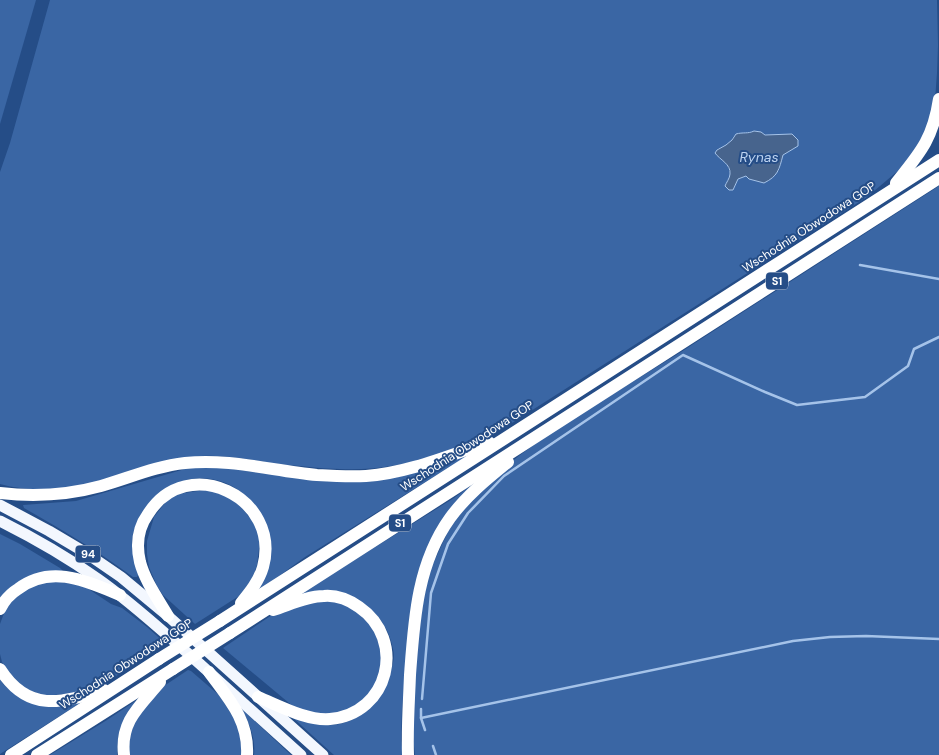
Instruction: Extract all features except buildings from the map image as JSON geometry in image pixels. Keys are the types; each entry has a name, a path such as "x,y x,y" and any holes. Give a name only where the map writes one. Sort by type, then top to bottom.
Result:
{"highway":[{"path":"890,191 917,158 927,141 934,123 939,99"},
{"name":"Wschodnia Obwodowa GOP","path":"11,755 939,160"},
{"name":"S1","path":"37,755 939,178"},
{"path":"408,755 407,719 417,604 422,580 431,554 453,514 476,489 542,433"},
{"path":"0,493 39,496 78,492 170,466 196,462 228,463 315,475 366,476 426,464 511,434"},
{"path":"168,616 141,566 138,544 141,526 156,502 168,493 188,485 198,484 217,486 238,496 255,514 263,531 265,550 263,567 252,589 235,610"},
{"path":"0,609 8,597 23,584 47,576 70,578 86,582 120,595"},
{"path":"258,614 315,597 334,596 346,600 362,609 374,621 380,630 386,646 388,662 384,679 372,698 359,709 336,718 313,718 258,697"},
{"path":"0,669 20,692 46,701 80,697 121,684"},
{"path":"124,755 124,733 128,722 136,709 171,671"},
{"path":"209,672 240,715 246,737 247,755"}],"main road":[{"name":"94","path":"0,505 86,553 120,577 168,616 322,755"},
{"name":"94","path":"0,522 59,553 120,595 301,755"}],"shaded area":[{"path":"0,0 36,0 0,124"},
{"path":"50,0 937,0 938,45 934,113 931,125 906,164 867,197 504,428 466,445 404,464 361,469 327,469 233,457 201,456 81,486 40,489 0,484 0,172 10,143","holes":["756,131 771,136 783,155 779,171 749,179 746,176 738,179 733,190 728,166 717,149 727,145 733,137 741,133 749,134"]},
{"path":"939,186 939,755 415,755 412,726 419,629 430,570 452,523 495,475 556,429 681,352"},
{"path":"467,456 305,557 261,589 259,588 265,530 263,519 258,509 248,498 235,488 221,481 206,478 176,483 163,490 151,501 141,514 133,537 133,552 139,573 137,577 133,577 106,558 24,508 23,505 76,501 185,469 210,466 322,481"},
{"path":"473,484 453,509 410,619 402,708 401,740 403,755 334,755 292,717 317,724 333,725 344,723 362,714 377,700 383,691 388,681 394,652 388,633 380,619 355,598 295,597 454,498"},
{"path":"211,489 238,503 257,527 260,540 257,565 252,579 239,596 195,624 163,595 157,586 149,567 147,541 154,517 168,499 178,494"},
{"path":"0,534 20,544 64,572 0,602"},
{"path":"55,581 84,586 111,604 122,608 166,644 105,683 84,692 44,696 24,688 2,662 0,654 0,624 6,608 23,591 38,584"},
{"path":"331,600 353,608 377,632 383,661 374,688 355,707 325,716 295,708 223,648 272,615 294,606"},
{"path":"188,670 220,696 239,727 242,755 129,755 128,744 135,718 164,686"},
{"path":"0,679 4,685 19,697 80,703 0,754"},
{"path":"137,700 123,723 118,738 117,755 50,755 107,720"},
{"path":"242,709 291,755 254,755 253,737"}],"water":[{"name":"Rynas","path":"754,131 765,135 792,134 798,140 798,146 783,155 777,172 769,180 764,183 749,179 746,176 738,179 733,190 729,190 725,186 730,176 729,167 715,153 732,140 736,134"}],"waterway":[{"path":"860,265 939,279"},
{"path":"422,699 431,593 448,544 468,513 504,476 683,355 797,405 865,397 908,366 914,349 939,337"},
{"path":"425,730 421,718 793,641 866,636 939,639"},
{"path":"421,709 421,718"},
{"path":"433,746 436,755"}]}
